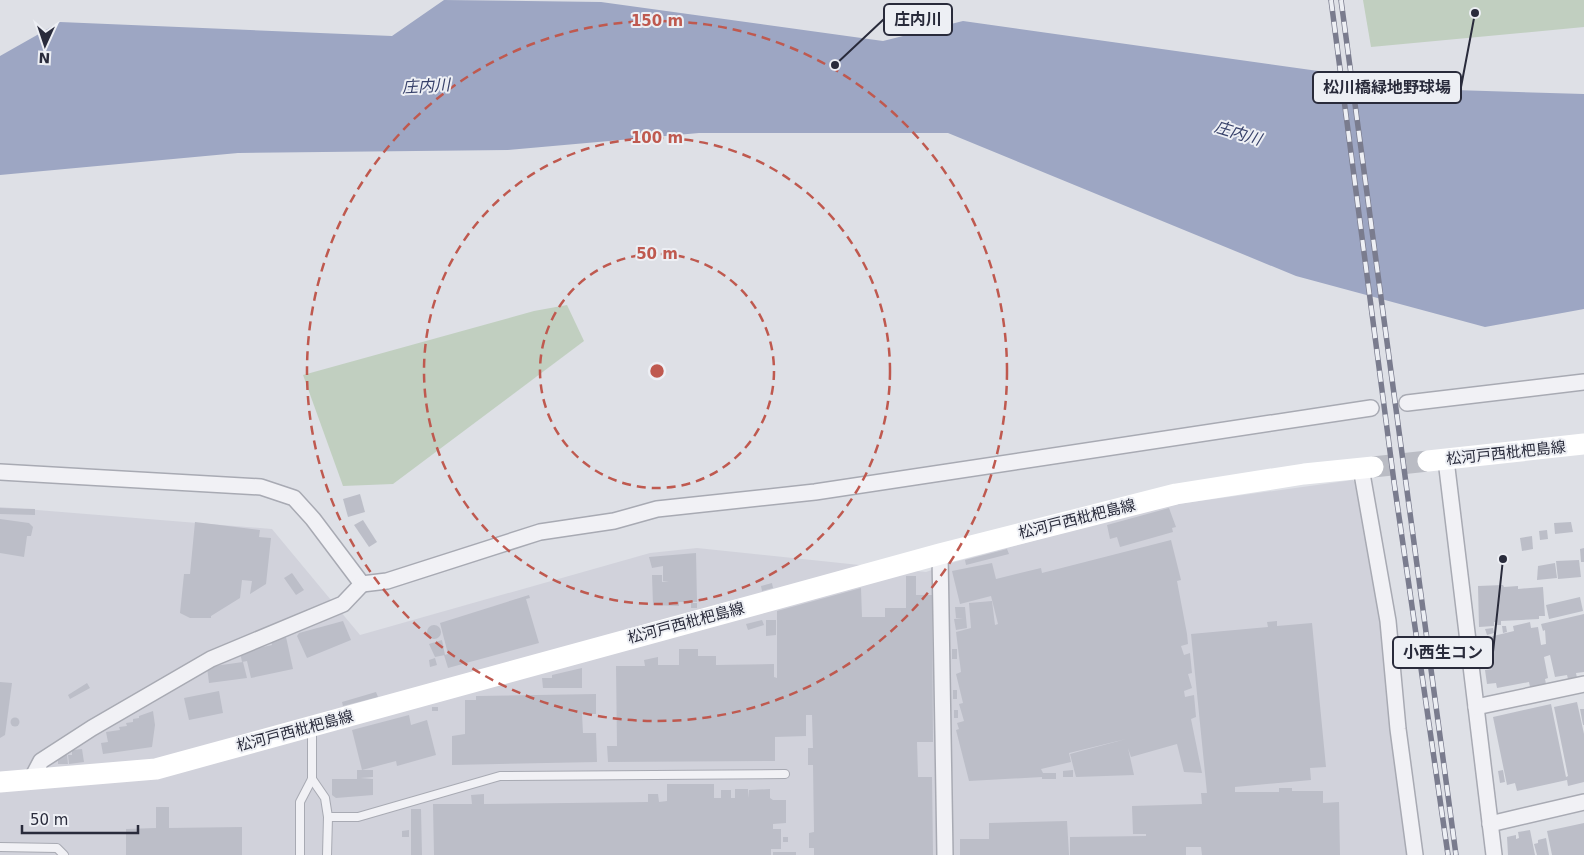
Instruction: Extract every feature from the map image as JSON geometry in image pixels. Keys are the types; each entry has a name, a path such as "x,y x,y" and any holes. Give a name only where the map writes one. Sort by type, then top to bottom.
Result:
{"main road":[{"name":"松河戸西枇杷島線","path":"1437,460 1584,444"},
{"name":"松河戸西枇杷島線","path":"0,782 156,769 940,554 1176,494 1304,474 1367,468"}],"street":[{"path":"1407,403 1584,382"},
{"path":"31,780 41,761 92,728 212,659 343,604 362,584 387,581 540,532 614,521 657,509 815,492 1370,408"},
{"path":"1437,460 1476,707 1494,855"},
{"path":"1367,468 1388,621 1398,729 1415,855"},
{"path":"0,472 261,487 294,498 314,519 362,584"},
{"path":"940,554 945,855"},
{"path":"1476,707 1584,684"},
{"path":"1490,824 1584,802"}],"lane":[{"path":"300,855 300,802 312,780 312,726"},
{"path":"328,817 358,817 500,776 785,774"},
{"path":"312,780 325,798 328,817 327,855"},
{"path":"0,848 57,848 64,855"}],"shaded area":[{"path":"1353,480 1360,488 1381,613 1390,693 1391,731 1408,855 0,855 0,507 272,529 360,635 650,553 697,548 926,572 955,562 1178,504"}],"green space":[{"path":"1363,0 1584,0 1584,27 1371,47"},
{"path":"567,305 584,341 393,484 343,486 303,375 534,311"}],"water":[{"path":"444,0 601,2 883,41 963,21 1454,90 1584,94 1584,309 1485,327 1296,276 948,133 699,133 508,150 238,153 0,175 0,56 60,22 392,36"}],"building":[{"path":"360,494 365,512 348,517 343,499"},
{"path":"0,508 35,509 35,515 0,514"},
{"path":"1169,508 1176,527 1172,528 1173,532 1120,547 1117,537 1110,539 1107,525"},
{"path":"0,519 29,523 33,527 31,536 27,536 24,557 0,553"},
{"path":"363,520 377,542 369,547 354,525"},
{"path":"195,522 260,530 259,537 271,538 266,584 250,594 252,581 242,580 240,598 211,616 211,618 190,618 180,613 184,574 190,574"},
{"path":"1571,522 1573,532 1555,534 1554,523"},
{"path":"1547,530 1548,539 1540,540 1539,531"},
{"path":"1532,536 1533,549 1522,551 1520,538"},
{"path":"1171,540 1181,580 1177,581 1188,644 1181,646 1184,655 1190,653 1192,673 1188,674 1192,688 1184,691 1185,697 1194,695 1196,717 1191,719 1202,773 1184,772 1177,744 1131,757 1128,748 1134,775 1076,777 1070,754 1126,739 1069,753 1071,762 1041,769 1043,773 1056,773 1056,779 1042,779 1042,777 969,781 956,730 959,729 957,723 964,721 959,704 963,703 956,674 961,672 956,632 971,628 969,603 992,601 995,625 998,624 991,596 960,604 952,571 992,563 996,579 1041,568 1042,573"},
{"path":"1584,548 1584,562 1581,562 1580,549"},
{"path":"1007,549 1009,554 966,565 965,560"},
{"path":"696,553 697,602 679,602 679,606 653,605 652,575 662,575 662,582 669,581 663,581 663,566 652,568 649,557"},
{"path":"1579,560 1581,577 1558,579 1556,561"},
{"path":"1555,563 1557,578 1537,580 1538,566"},
{"path":"292,573 304,590 296,595 284,578"},
{"path":"906,576 916,576 916,595 932,595 933,742 917,742 918,777 932,777 933,855 814,855 814,848 809,848 809,833 814,832 813,765 808,765 808,748 813,748 812,715 806,715 806,736 775,737 775,761 608,762 607,746 617,746 616,666 645,666 644,660 658,657 658,665 679,665 679,649 698,649 698,656 716,656 716,665 774,664 774,677 777,678 777,611 861,588 862,617 885,617 885,608 906,608"},
{"path":"772,583 773,588 762,591 761,586"},
{"path":"1503,585 1504,587 1518,586 1518,589 1543,587 1545,616 1539,616 1539,619 1501,621 1501,625 1496,625 1496,622 1494,622 1494,626 1479,627 1478,586"},
{"path":"529,595 530,598 526,599 539,643 448,668 444,655 448,654 440,623"},
{"path":"1580,597 1583,611 1549,619 1546,605"},
{"path":"691,603 697,603 697,608 691,608"},
{"path":"955,607 965,607 967,628 956,630 954,619 963,618 956,618"},
{"path":"1584,614 1584,672 1576,673 1577,678 1568,679 1567,675 1555,677 1550,655 1544,657 1548,678 1545,679 1546,684 1530,687 1529,682 1497,688 1496,683 1487,684 1485,670 1493,669 1486,669 1481,639 1514,631 1513,626 1530,622 1531,628 1538,627 1541,645 1546,644 1545,630 1543,631 1541,624"},
{"path":"762,620 764,625 748,630 746,624"},
{"path":"766,620 776,620 776,635 766,636"},
{"path":"343,621 351,640 307,658 297,636 299,633"},
{"path":"1277,621 1277,626 1312,623 1326,767 1310,768 1311,780 1235,787 1235,792 1279,792 1279,788 1292,788 1292,791 1323,791 1323,803 1339,802 1340,855 1202,855 1201,847 1186,847 1186,855 1070,855 1070,837 1146,836 1146,834 1133,834 1132,806 1202,804 1201,793 1207,793 1191,634 1268,627 1267,622"},
{"path":"431,625 437,625 441,632 437,639 431,639 427,635 427,629"},
{"path":"1502,626 1506,626 1507,632 1503,633"},
{"path":"1493,628 1494,633 1487,635 1485,629"},
{"path":"286,637 293,669 251,678 247,661 242,662 240,652 272,645 271,640"},
{"path":"442,640 445,655 435,657 429,644"},
{"path":"952,649 957,649 957,659 952,659"},
{"path":"435,658 437,665 430,667 429,660"},
{"path":"243,662 247,678 209,683 207,667"},
{"path":"582,668 582,688 543,688 542,678 552,678 552,675"},
{"path":"0,682 12,683 5,735 0,738"},
{"path":"87,683 90,688 70,699 68,695"},
{"path":"953,690 957,690 957,699 953,699"},
{"path":"219,691 223,713 189,720 184,698"},
{"path":"376,692 378,697 343,706 342,702"},
{"path":"596,694 596,714 582,714 583,733 596,733 597,762 452,765 452,736 465,734 465,700 476,700 476,696"},
{"path":"1577,702 1584,734 1584,782 1568,786 1567,780 1517,791 1515,783 1507,785 1493,717 1551,704 1566,777 1568,776 1554,707"},
{"path":"432,707 438,707 438,711 432,711"},
{"path":"1580,709 1584,709 1584,725 1583,725"},
{"path":"954,710 958,710 958,718 954,718"},
{"path":"153,711 155,725 152,747 103,754 101,743 108,742 106,732 120,730 119,727 127,726 126,723 133,722 133,719"},
{"path":"409,715 411,725 427,720 436,755 397,766 396,761 362,770 352,730"},
{"path":"15,717 20,722 15,727 10,722"},
{"path":"82,749 84,762 69,764 68,755 72,755 72,750"},
{"path":"67,755 68,764 58,764 58,756"},
{"path":"357,770 373,770 373,777 360,778 373,779 373,795 336,798 332,795 332,779 357,779"},
{"path":"1073,770 1073,777 1063,777 1063,771"},
{"path":"1503,770 1505,782 1500,783 1498,771"},
{"path":"667,784 714,784 714,798 721,798 721,790 731,790 731,798 735,798 735,789 748,789 748,798 749,790 770,789 770,798 773,800 786,800 786,823 773,824 773,829 781,829 781,849 771,849 771,855 434,855 433,804 472,804 471,795 484,794 484,804 648,802 648,794 658,794 659,802 667,801"},
{"path":"156,807 169,807 169,828 242,827 242,855 126,855 126,829 156,828"},
{"path":"411,809 421,809 422,855 411,855"},
{"path":"1067,821 1069,855 960,855 960,839 989,839 989,823"},
{"path":"1584,823 1584,855 1552,855 1547,831"},
{"path":"409,830 409,837 402,837 402,831"},
{"path":"1530,830 1535,855 1508,855 1507,837 1516,835 1516,839 1519,838 1518,832"},
{"path":"783,837 788,837 788,842 783,842"},
{"path":"1546,838 1549,855 1537,855 1534,844 1538,843 1538,840"},
{"path":"773,852 796,852 796,855 773,855"}],"tunnel":[{"path":"1373,467 1428,461"}],"railway":[{"path":"1331,0 1394,482 1448,855"},
{"path":"1341,0 1456,855"}],"place":[{"name":"松川橋緑地野球場","path":"1475,13"},
{"name":"庄内川","path":"835,65"},
{"name":"小西生コン","path":"1503,559"}]}
